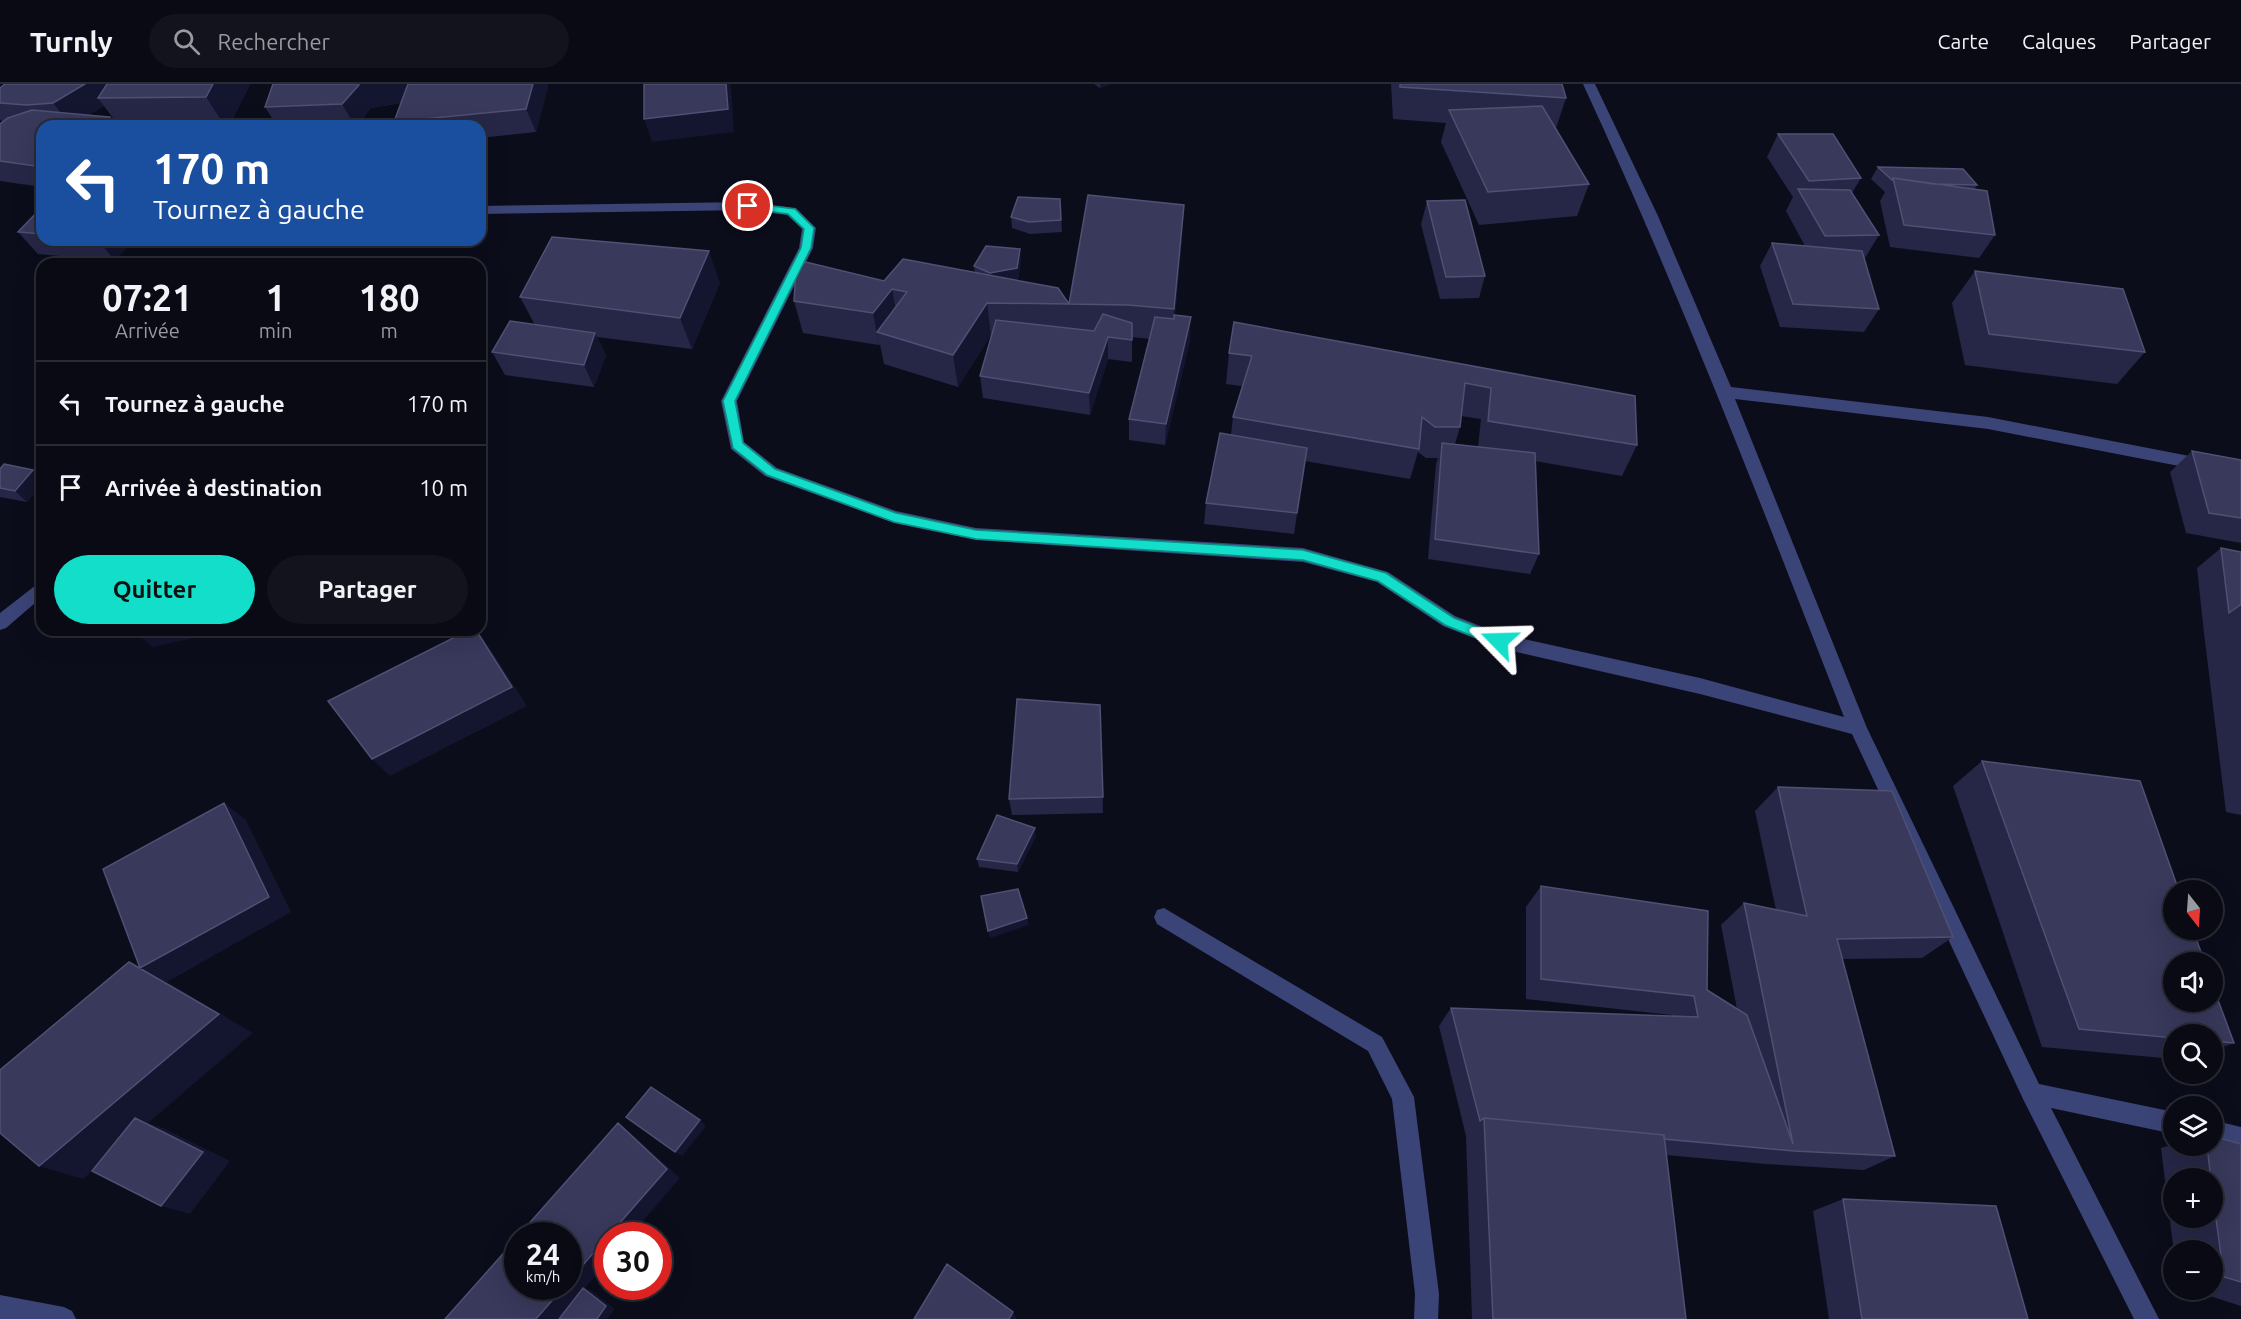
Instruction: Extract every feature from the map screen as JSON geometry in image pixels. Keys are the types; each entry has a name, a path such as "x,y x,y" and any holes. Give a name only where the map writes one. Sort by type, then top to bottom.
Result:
{"street":[{"path":"1588,84 1651,216 1725,392 1858,728 2032,1093 2147,1319"},
{"path":"486,210 748,206 791,211 809,228 806,248 729,401 737,445 771,472 894,517 976,534 1303,555 1382,577 1449,621 1499,641 1700,686 1858,728"},
{"path":"1725,392 1988,423 2241,472"},
{"path":"0,623 36,592"},
{"path":"1164,917 1376,1044 1403,1097 1427,1294 1426,1319"},
{"path":"2032,1093 2163,1121"},
{"path":"2223,1134 2241,1138"},
{"path":"0,1307 64,1319"}],"building":[{"path":"5,84 85,84 53,103 27,105 0,103 0,88"},
{"path":"107,84 213,84 206,97 98,98"},
{"path":"273,84 359,85 342,104 265,107"},
{"path":"408,84 533,84 526,109 395,120"},
{"path":"644,84 726,84 728,109 644,119"},
{"path":"1400,84 1562,84 1566,98 1400,87"},
{"path":"1542,106 1589,184 1488,192 1449,110"},
{"path":"32,110 110,117 107,120 36,120 36,166 0,161 0,124 8,118"},
{"path":"1778,134 1833,134 1861,178 1809,181"},
{"path":"1878,167 1963,169 1977,185 1933,184 1893,178 1892,180"},
{"path":"1893,178 1987,191 1995,235 1904,225"},
{"path":"1798,189 1850,190 1879,235 1825,236"},
{"path":"1088,195 1184,205 1174,309 1128,305 1069,304"},
{"path":"1018,197 1060,199 1061,220 1029,222 1011,217"},
{"path":"1465,200 1485,276 1446,277 1427,201"},
{"path":"36,213 36,234 18,232"},
{"path":"552,237 709,251 680,318 520,297"},
{"path":"1772,243 1862,251 1879,309 1793,304"},
{"path":"986,246 1020,249 1017,268 990,273 974,266"},
{"path":"903,259 1058,288 1069,304 987,303 953,355 877,332 907,292 892,289 873,313 794,301 796,270 806,262 884,281"},
{"path":"1975,271 2123,289 2145,352 1989,334"},
{"path":"1103,314 1132,323 1132,340 1108,337 1089,393 980,376 996,320 1094,331"},
{"path":"1174,315 1191,317 1166,424 1129,419 1155,317 1174,319"},
{"path":"510,321 595,333 584,365 492,352"},
{"path":"1234,322 1635,396 1637,445 1488,421 1491,388 1465,383 1460,427 1435,427 1422,417 1419,449 1233,417 1252,356 1229,353"},
{"path":"1220,433 1307,448 1297,513 1206,503"},
{"path":"1442,443 1535,453 1539,554 1435,539"},
{"path":"2192,451 2241,460 2241,518 2209,513"},
{"path":"4,464 33,470 15,491 0,488 0,469"},
{"path":"2221,548 2241,552 2241,605 2229,613"},
{"path":"457,636 480,636 512,687 372,759 328,701"},
{"path":"1017,699 1100,705 1103,797 1009,799"},
{"path":"1982,761 2140,781 2175,880 2163,880 2163,940 2197,940 2201,952 2163,952 2163,1012 2222,1012 2234,1043 2223,1042 2223,1024 2163,1024 2163,1037 2079,1029"},
{"path":"1778,787 1892,791 1953,937 1837,939 1895,1156 1794,1151 1664,1139 1664,1135 1484,1118 1480,1121 1451,1008 1698,1017 1694,996 1541,979 1541,886 1708,911 1707,990 1747,1015 1793,1144 1744,903 1807,916"},
{"path":"224,803 269,897 140,968 103,869"},
{"path":"997,815 1035,828 1017,864 977,859"},
{"path":"1018,889 1027,918 988,931 981,896"},
{"path":"129,962 219,1014 39,1166 0,1133 0,1070"},
{"path":"651,1087 700,1120 675,1152 626,1117"},
{"path":"135,1118 203,1152 161,1206 92,1171"},
{"path":"1484,1118 1664,1135 1686,1319 1493,1319"},
{"path":"618,1123 667,1169 621,1222 594,1222 594,1252 582,1266 582,1222 530,1222"},
{"path":"2223,1139 2241,1144 2241,1282 2224,1277 2223,1240 2219,1240 2217,1228 2223,1228 2223,1168 2210,1168 2208,1156 2223,1156"},
{"path":"1843,1199 1996,1206 2028,1319 1862,1319"},
{"path":"504,1253 504,1300 553,1300 536,1319 445,1319"},
{"path":"947,1264 1013,1312 1009,1319 914,1319"},
{"path":"582,1289 594,1297 594,1300 598,1300 606,1306 597,1319 559,1319 574,1300 582,1300"}],"route":[{"path":"748,206 791,211 809,228 806,248 729,401 737,445 771,472 894,517 976,534 1303,555 1382,577 1449,621 1499,641"}]}
